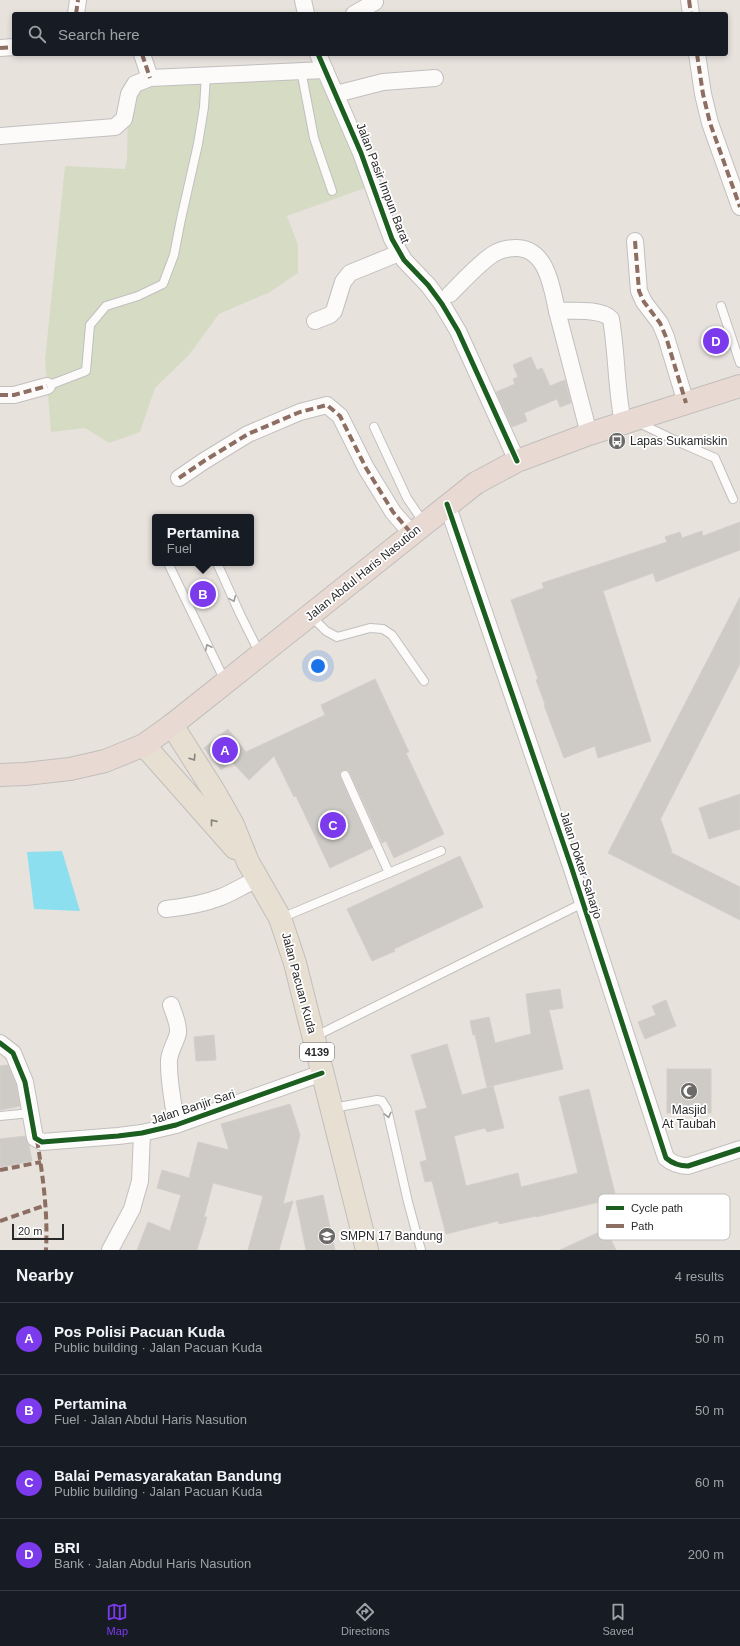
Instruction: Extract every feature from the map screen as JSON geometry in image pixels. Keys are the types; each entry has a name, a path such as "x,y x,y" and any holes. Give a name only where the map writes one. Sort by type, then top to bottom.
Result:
{"highway":[{"name":"Jalan Abdul Haris Nasution","path":"0,775 70,769 105,760 144,745 172,725 447,504 476,483 517,461 589,434 740,386"}],"main road":[{"name":"Jalan Pacuan Kuda","path":"172,725 215,793 232,825 253,871 280,918 295,963 367,1250"},
{"name":"Jalan Pacuan Kuda","path":"144,745 253,871"}],"street":[{"path":"76,12 78,0"},
{"path":"303,0 306,12"},
{"path":"689,0 691,12"},
{"path":"358,12 375,2"},
{"path":"0,48 12,47"},
{"path":"143,56 150,78"},
{"name":"Jalan Pasir Impun Barat","path":"319,56 362,153 392,239 404,260 428,285 454,324 517,461"},
{"path":"697,56 703,94 710,123 740,206"},
{"path":"0,136 115,127 124,119 129,94 135,84 150,78 325,70"},
{"path":"336,94 383,82 435,78"},
{"path":"635,241 639,291 644,302 660,323 666,337 686,403"},
{"path":"450,294 494,253 506,248 521,248 534,254 541,260 551,281 557,311 589,434"},
{"path":"315,321 334,311 343,282 350,274 399,253"},
{"path":"557,311 593,312 605,314 611,319 614,336 618,400 628,422"},
{"path":"0,395 14,395 47,386"},
{"path":"179,478 204,460 248,434 300,412 327,405 340,416 366,468 393,512 418,528"},
{"name":"Jalan Dokter Saharjo","path":"447,504 583,903 666,1158 679,1166 688,1166 740,1149"},
{"path":"166,909 194,906 221,897 249,883 253,871"},
{"path":"171,1006 177,1023 178,1033 172,1046 170,1059 176,1125"},
{"path":"0,1043 13,1053 25,1082 31,1113"},
{"name":"Jalan Banjir Sari","path":"31,1113 35,1138 42,1142 142,1133 176,1125 322,1073"},
{"path":"110,1250 132,1209 140,1181 142,1133"}],"lane":[{"path":"301,70 314,138 332,191"},
{"path":"47,386 86,371 90,325 106,306 138,296 163,284 174,255 198,144 204,107 206,75"},
{"path":"721,306 740,363"},
{"path":"628,422 716,458 733,499"},
{"path":"374,428 407,498 418,528"},
{"path":"169,566 226,682"},
{"path":"219,566 240,614 260,654"},
{"path":"310,615 326,631 337,637 370,628 384,629 392,635 424,681"},
{"path":"345,775 389,873"},
{"path":"280,918 441,851"},
{"path":"314,1037 583,903"},
{"path":"332,1108 377,1100 382,1101 387,1109 408,1202 421,1250"},
{"path":"0,1116 31,1113"}],"green space":[{"path":"319,75 353,153 365,188 287,216 298,245 298,273 270,292 219,314 189,355 155,388 140,432 109,443 85,428 51,432 45,360 65,166 125,169 127,160 128,96 140,89 152,85"}],"water":[{"path":"62,851 80,911 34,909 27,852"}],"building":[{"path":"531,357 537,370 542,368 550,386 565,380 571,403 560,407 557,399 524,413 527,421 512,427 496,392 515,384 513,379 518,377 513,365"},
{"path":"740,522 740,550 656,582 653,573 603,591 651,741 598,758 595,746 564,758 544,705 545,704 536,680 538,679 511,600 544,588 542,583 667,542 665,537 680,532 682,538 702,531 703,536"},
{"path":"740,597 740,664 660,820 672,852 670,852 740,887 740,920 608,853"},
{"path":"375,679 409,752 406,753 444,834 394,858 386,841 382,843 350,773 348,770 343,770 340,772 340,777 372,848 330,868 296,796 294,797 274,756 249,780 232,762 221,770 204,748 228,729 246,752 325,715 321,705"},
{"path":"740,794 740,829 709,839 699,808"},
{"path":"460,856 483,907 372,961 347,909"},
{"path":"560,989 563,1008 549,1010 563,1069 487,1087 475,1035 473,1035 470,1021 489,1017 495,1043 531,1034 526,994"},
{"path":"666,1000 676,1026 645,1039 638,1022 656,1015 652,1006"},
{"path":"214,1035 216,1060 196,1061 194,1037"},
{"path":"447,1044 462,1095 493,1086 504,1128 487,1132 485,1128 454,1136 466,1186 518,1173 521,1187 578,1173 559,1097 589,1089 615,1194 598,1194 598,1202 536,1217 499,1224 498,1221 446,1234 432,1181 425,1182 420,1162 427,1160 415,1111 427,1108 411,1055"},
{"path":"8,1065 16,1085 20,1106 0,1110 0,1066"},
{"name":"Masjid At Taubah","path":"667,1069 711,1069 711,1113 667,1113"},
{"path":"290,1104 300,1135 283,1204 293,1201 279,1250 248,1250 263,1196 213,1183 204,1217 207,1217 197,1250 137,1250 148,1222 170,1231 181,1195 157,1188 162,1170 189,1178 198,1142 229,1150 221,1124"},
{"path":"25,1136 29,1145 32,1161 0,1167 0,1139"},
{"path":"323,1195 335,1250 306,1250 296,1201"},
{"path":"598,1233 598,1240 611,1240 616,1250 560,1250"}],"marked path":[{"path":"76,12 78,0"},
{"path":"689,0 691,12"},
{"path":"0,48 12,47"},
{"path":"143,56 150,78"},
{"path":"697,56 703,94 710,123 740,207"},
{"path":"635,241 639,291 644,302 660,323 666,337 686,403"},
{"path":"0,395 14,395 47,386"},
{"path":"179,478 248,434 300,412 327,405 340,416 366,468 393,512 411,533"},
{"path":"37,1140 44,1195 46,1250"},
{"path":"0,1170 41,1162"},
{"path":"0,1221 46,1205"}],"cycle path":[{"path":"319,56 361,153 392,239 404,260 428,285 442,304 458,331 517,461"},
{"path":"447,504 571,866 666,1158 676,1164 688,1166 740,1149"},
{"path":"0,1043 13,1053 25,1082 35,1138 42,1142 142,1133 176,1125 322,1073"}],"place":[{"name":"BRI","path":"716,341"},
{"name":"Lapas Sukamiskin","path":"617,441"},
{"name":"Pertamina","path":"203,594"},
{"name":"Pos Polisi Pacuan Kuda","path":"225,750"},
{"name":"Balai Pemasyarakatan Bandung","path":"333,825"},
{"name":"Masjid At Taubah","path":"689,1091"},
{"name":"SMPN 17 Bandung","path":"327,1236"}]}
